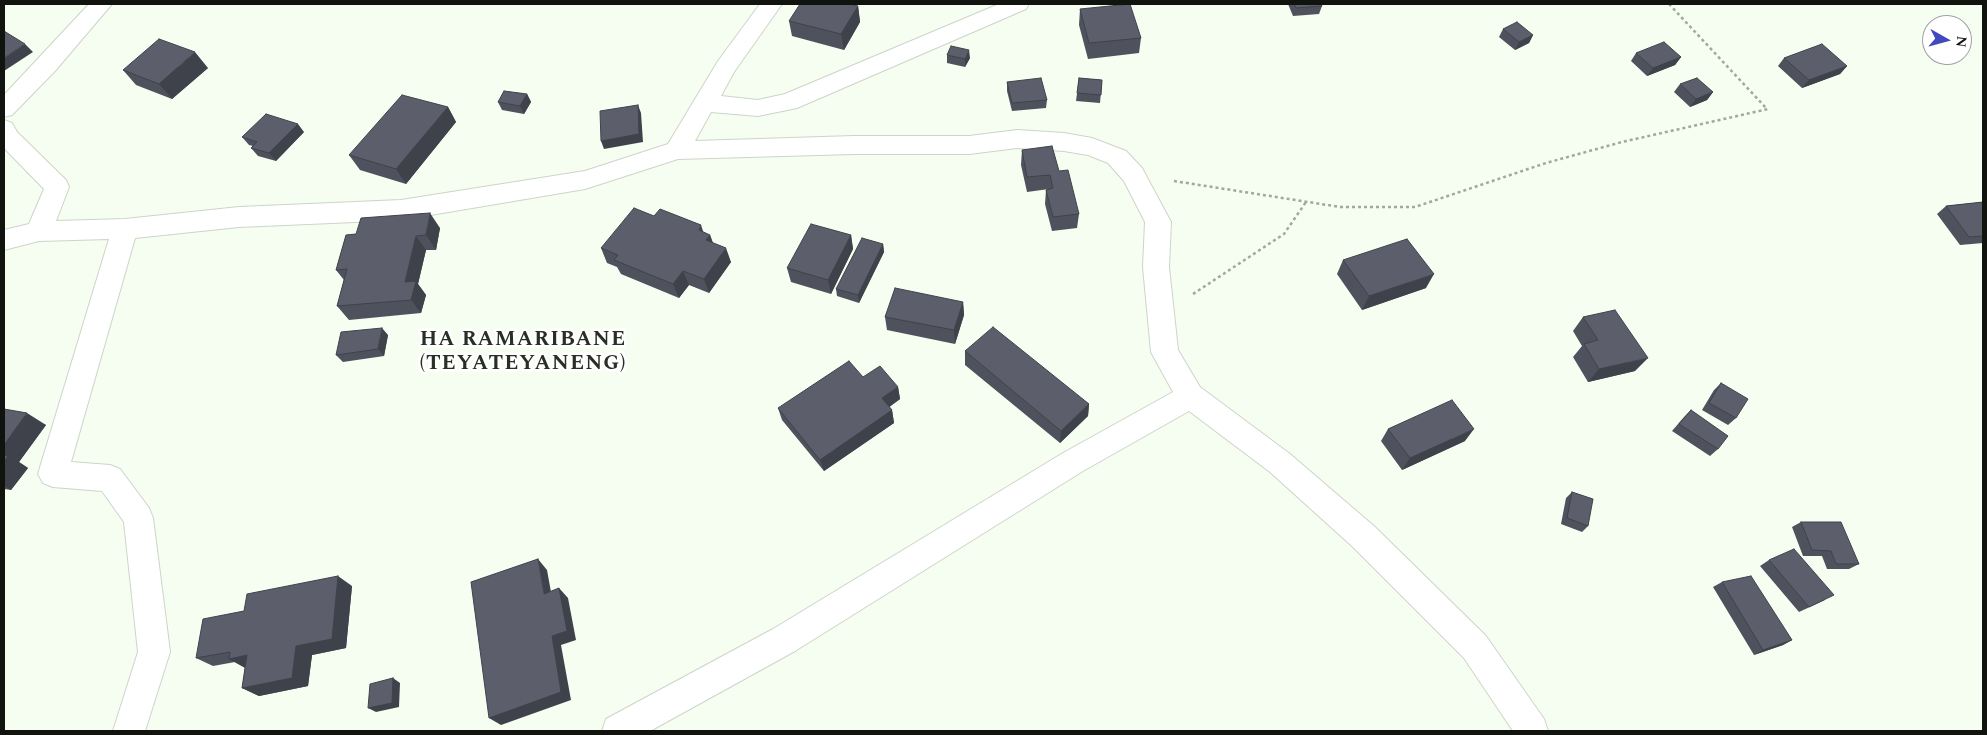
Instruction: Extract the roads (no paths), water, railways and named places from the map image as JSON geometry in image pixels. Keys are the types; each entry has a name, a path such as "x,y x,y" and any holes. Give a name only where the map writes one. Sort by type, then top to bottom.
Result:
{"street":[{"path":"4,109 47,66 101,4"},
{"path":"676,150 726,67 771,4"},
{"path":"706,102 758,108 789,102 1018,4"},
{"path":"4,129 6,136 58,187 39,231"},
{"path":"4,240 39,231 125,229 239,216 401,210 585,180 676,150 854,145 968,145 1017,139 1064,142 1092,147 1117,157 1133,175 1158,222 1156,267 1165,352 1190,396 1280,463 1364,536 1476,647 1532,731"},
{"path":"125,229 53,474 110,478 138,518 154,652 129,731"},
{"path":"618,731 784,640 1072,462 1190,396"}],"district":[{"name":"HA RAMARIBANE (TEYATEYANENG)","path":"523,353"}]}
